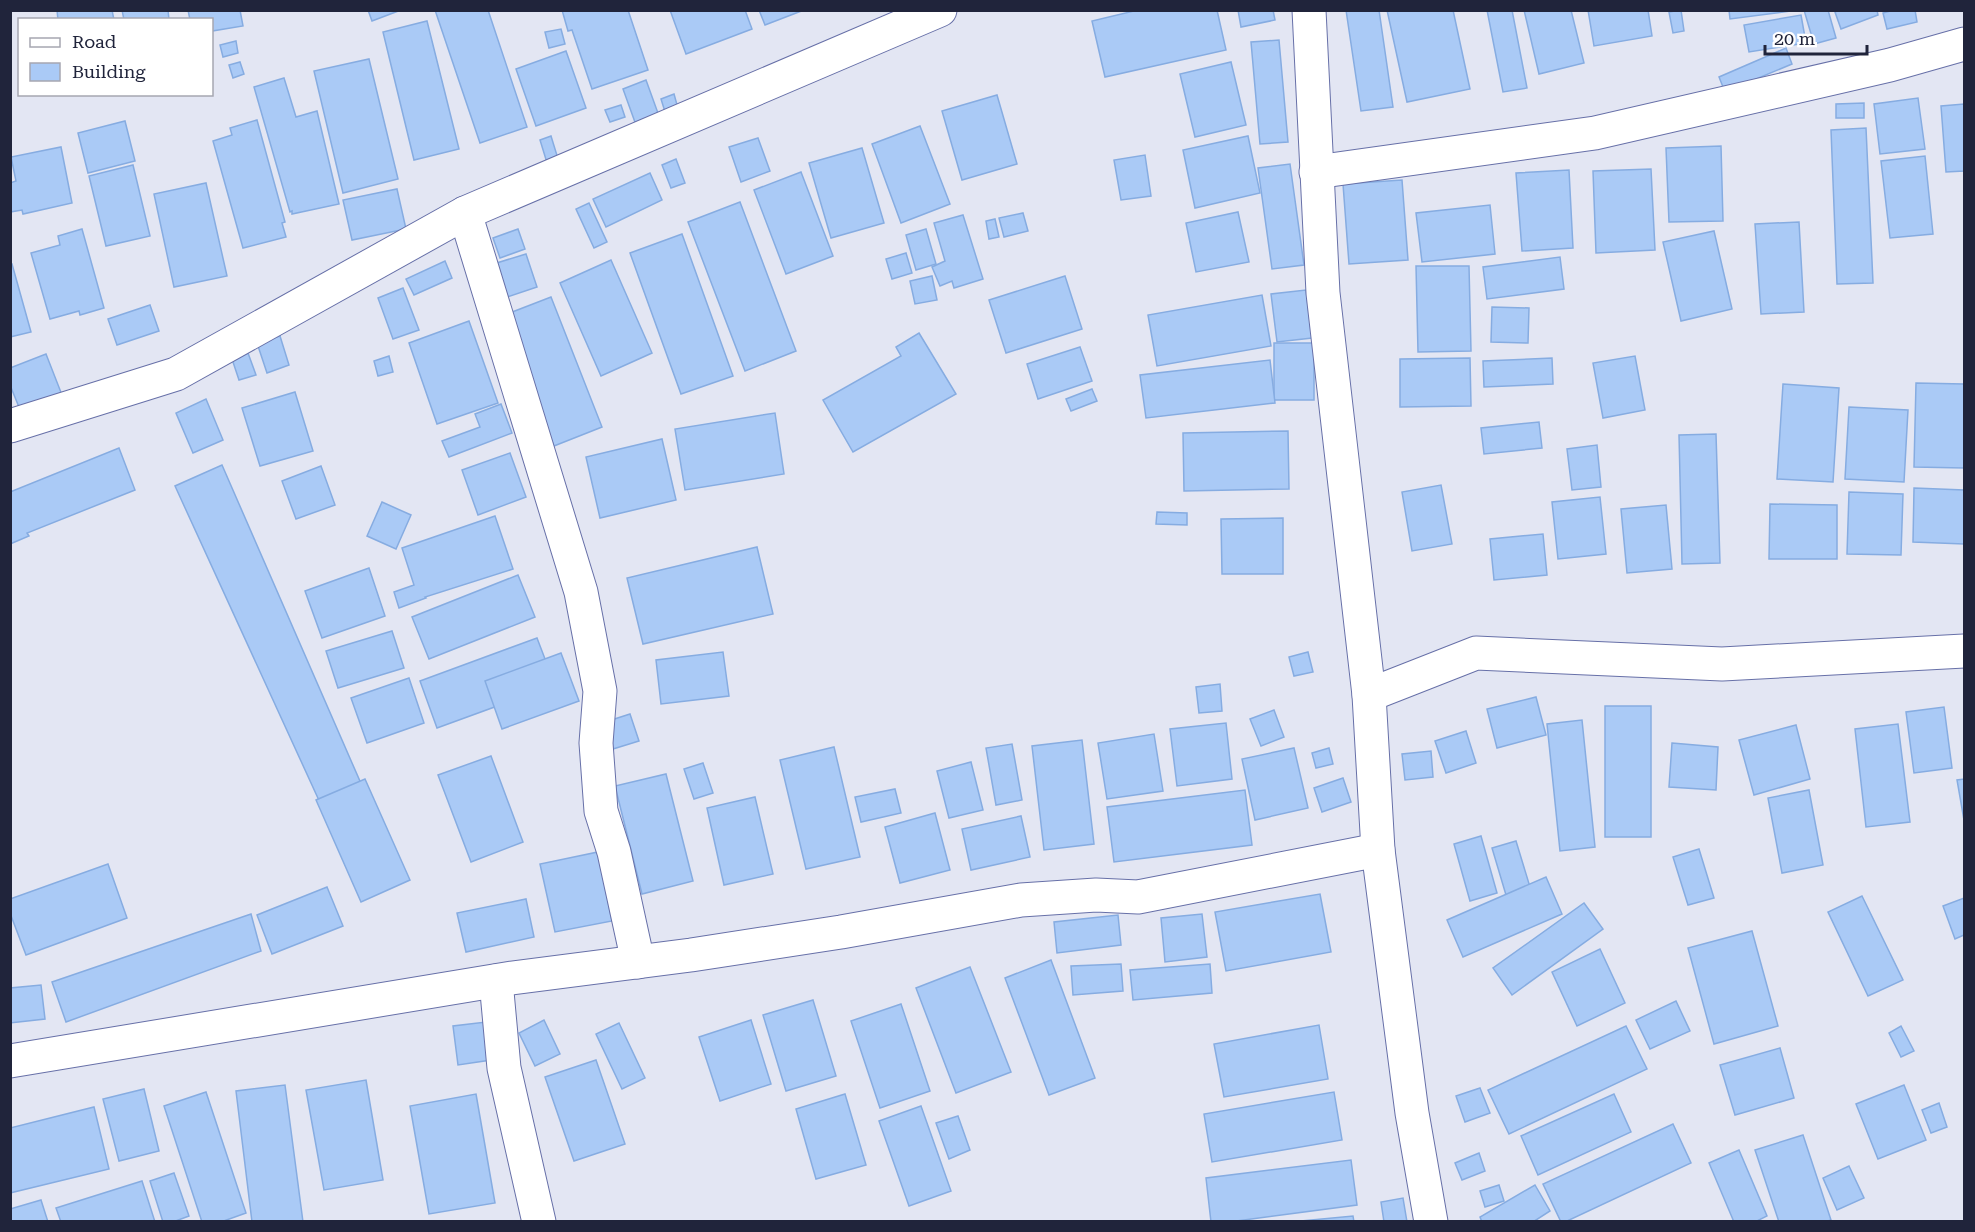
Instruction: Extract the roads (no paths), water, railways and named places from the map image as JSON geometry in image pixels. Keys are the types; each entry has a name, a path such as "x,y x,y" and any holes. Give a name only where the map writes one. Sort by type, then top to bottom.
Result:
{"street":[{"path":"10,426 176,374 465,213 940,10"},
{"path":"1309,10 1323,293 1369,695 1378,849 1412,1113 1431,1221"},
{"path":"1316,172 1595,133 1890,65 1965,44"},
{"path":"465,213 582,592 600,692 596,743 601,811 614,852 639,962"},
{"path":"1369,695 1476,653 1722,664 1965,651"},
{"path":"10,1061 496,981 842,932 1021,900 1096,895 1138,897 1378,849"},
{"path":"496,981 504,1068 538,1221"}]}
